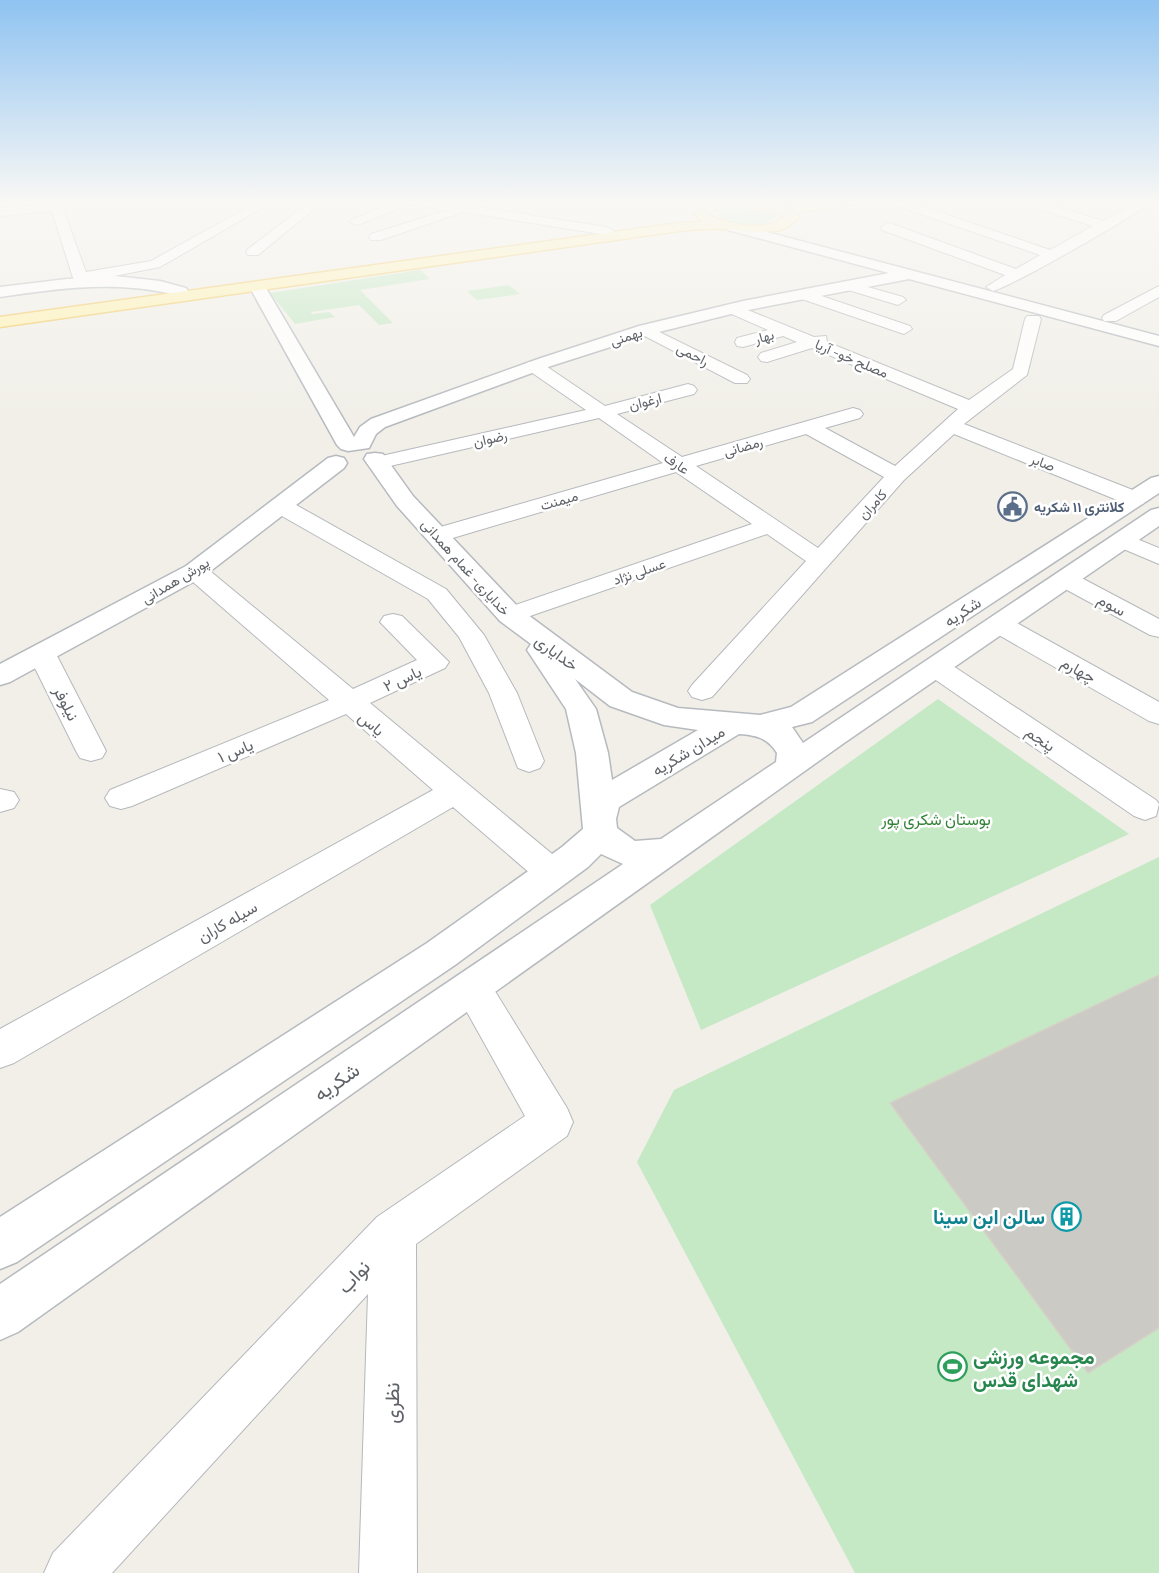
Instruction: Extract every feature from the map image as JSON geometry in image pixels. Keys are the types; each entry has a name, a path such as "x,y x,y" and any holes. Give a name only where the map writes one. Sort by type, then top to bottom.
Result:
{"main road":[{"path":"0,316 305,273"},
{"path":"0,322 347,273"},
{"path":"941,273 1159,331"},
{"path":"909,274 1159,341"},
{"name":"بهمنی","path":"358,457 367,431 378,423 534,366 645,330 733,309 909,274"},
{"path":"0,292 81,280 163,284 180,291"},
{"path":"257,286 358,457"},
{"name":"خدایاری- غمام همدانی","path":"358,457 405,501 519,623"},
{"name":"پورش همدانی","path":"0,676 195,571 281,506 358,457"},
{"name":"شکریه","path":"747,724 801,715 1159,483"},
{"name":"شکریه","path":"787,770 833,736 937,668 1159,515"},
{"name":"خدایاری","path":"519,623 621,699 675,718 747,724"},
{"name":"خدایاری","path":"519,623 581,709 592,753 600,821"},
{"path":"600,821 610,843 624,851 640,855 657,854 672,849 787,770 792,762 793,753 782,735 747,724"},
{"name":"میدان شکریه","path":"600,821 606,799 747,724"},
{"path":"0,1245 441,954 575,856 600,821"},
{"name":"شکریه","path":"0,1314 672,849"}],"street":[{"path":"79,273 81,280 111,273"},
{"path":"954,277 960,273"},
{"path":"993,287 1017,274"},
{"path":"850,286 898,300"},
{"path":"1110,318 1159,291"},
{"path":"804,295 904,328"},
{"name":"مصلح خو- آریا","path":"733,309 971,408"},
{"name":"کامران","path":"702,691 897,476 971,408 1021,371 1033,319"},
{"name":"راحمی","path":"645,330 741,379"},
{"name":"بهار","path":"743,342 784,330"},
{"path":"766,357 835,336"},
{"name":"عارف","path":"534,366 820,560"},
{"name":"ارغوان","path":"602,412 688,390"},
{"name":"رضوان","path":"358,457 602,412"},
{"name":"رمضانی","path":"679,465 853,414"},
{"name":"صابر","path":"951,426 1135,499"},
{"path":"808,427 897,476"},
{"name":"میمنت","path":"438,536 679,465"},
{"path":"281,506 437,594 471,635 503,693 529,761"},
{"name":"عسلی نژاد","path":"519,623 769,526"},
{"path":"1122,540 1159,557"},
{"name":"یاس","path":"195,571 551,872"},
{"name":"سوم","path":"1065,579 1159,629"},
{"name":"یاس ۲","path":"349,702 435,662 393,622"},
{"name":"چهارم","path":"999,624 1159,714"},
{"name":"نیلوفر","path":"42,654 91,751"},
{"name":"پنجم","path":"937,668 1145,808"},
{"name":"یاس ۱","path":"121,798 349,702"},
{"name":"سیله کاران","path":"0,1050 454,792"},
{"name":"نواب","path":"73,1573 393,1233 552,1122 472,987"},
{"name":"نظری","path":"388,1573 393,1233"}],"green space":[{"path":"398,273 424,273 430,279 360,290 393,323 379,325 359,305 311,312 312,314 329,312 335,317 295,324 270,293"},
{"path":"509,285 520,294 477,300 467,291"},
{"name":"بوستان شکری پور","path":"938,699 1129,834 701,1030 650,905"},
{"name":"مجموعه ورزشی شهدای قدس","path":"1159,857 1159,1573 855,1573 637,1162 674,1090"}],"building":[{"name":"سالن ابن سینا","path":"1159,975 1159,1328 1088,1373 890,1103"}],"place":[{"name":"کلانتری ۱۱ شکریه","path":"1013,506"},
{"name":"سالن ابن سینا","path":"1066,1216"},
{"name":"مجموعه ورزشی شهدای قدس","path":"952,1367"}]}
